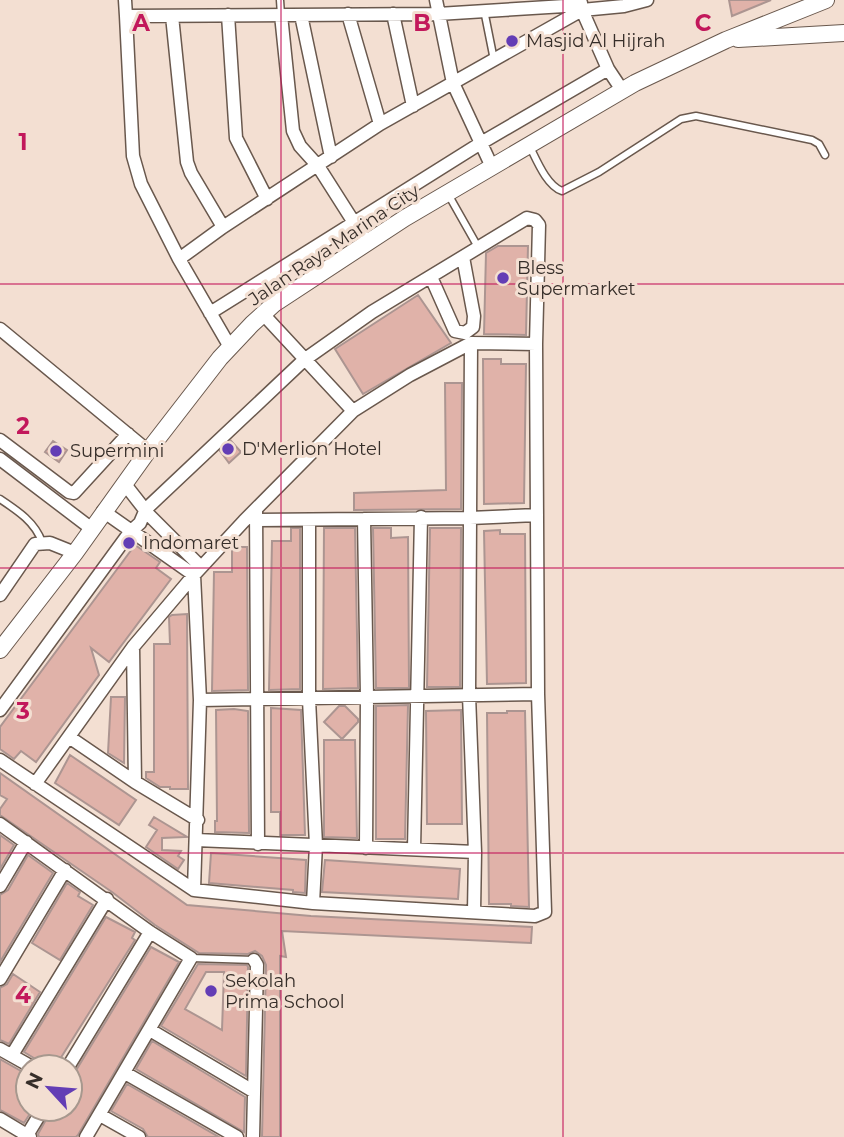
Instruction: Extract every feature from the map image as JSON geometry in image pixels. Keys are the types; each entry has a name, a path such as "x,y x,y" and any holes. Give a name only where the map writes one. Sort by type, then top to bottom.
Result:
{"main road":[{"name":"Jalan Raya Marina City","path":"0,650 75,553 148,451 230,347 274,304 447,193 622,90 726,40 826,0"},
{"name":"Jalan Raya Marina City","path":"726,40 844,33"}],"street":[{"path":"125,0 134,156 141,184 179,259 230,347"},
{"path":"436,0 453,83 492,167"},
{"path":"126,16 438,14 581,5 624,6 646,0"},
{"path":"179,259 380,124 494,60 581,5"},
{"path":"581,5 608,69 622,90"},
{"path":"393,14 412,106"},
{"path":"228,15 236,138 267,200"},
{"path":"281,15 293,131 300,146 318,166 367,243"},
{"path":"301,15 331,157"},
{"path":"348,15 380,124"},
{"path":"172,16 187,162 223,227"},
{"path":"210,313 481,143 608,69"},
{"path":"0,710 130,532 140,523 146,509 304,360 372,312 478,247 527,218 535,220 539,225 536,344 538,694 545,912 536,916 313,902 200,890 0,760"},
{"path":"431,277 455,331 465,332 473,327 474,316 463,257"},
{"path":"263,314 353,411"},
{"path":"0,329 148,451"},
{"path":"35,784 133,647 197,571 257,515 353,411 410,375 471,343 536,344"},
{"path":"471,343 469,695 475,852 474,912"},
{"path":"0,440 74,493 128,434"},
{"path":"0,459 92,529"},
{"path":"124,483 197,571 200,700 197,840 200,890"},
{"path":"103,511 130,532 197,571"},
{"path":"257,515 309,520 537,515"},
{"path":"257,515 258,844"},
{"path":"414,849 421,517"},
{"path":"364,519 368,697 366,848"},
{"path":"309,520 309,699 316,845 313,902"},
{"path":"0,595 35,544 42,542 75,553"},
{"path":"133,647 135,782"},
{"path":"200,700 538,694"},
{"path":"69,737 135,782 198,820"},
{"path":"0,824 150,932 191,958 86,1137"},
{"path":"197,840 475,852"},
{"path":"0,886 26,842"},
{"path":"0,979 65,870"},
{"path":"6,1052 107,899"},
{"path":"77,1053 150,932"},
{"path":"253,1137 257,965 254,960"},
{"path":"150,1030 253,1091"},
{"path":"125,1073 237,1137"},
{"path":"100,1115 139,1137"},
{"path":"0,1119 28,1136"}],"lane":[{"path":"280,0 281,15"},
{"path":"484,10 494,60"},
{"path":"528,145 551,182 562,191 599,172 688,117 695,116 812,140 819,144 825,155"},
{"path":"447,193 478,247"},
{"path":"11,467 19,454"},
{"path":"0,499 22,514 39,532 42,542"},
{"path":"191,958 254,960"}],"building":[{"path":"729,0 771,0 732,16"},
{"path":"498,246 528,246 526,335 484,334 486,253"},
{"path":"418,295 451,343 363,394 335,349"},
{"path":"483,359 501,359 501,364 526,364 524,503 484,504"},
{"path":"445,383 462,383 461,509 354,510 354,493 446,490"},
{"name":"Supermini","path":"53,441 67,450 59,462 45,452"},
{"name":"D'Merlion Hotel","path":"231,441 241,452 229,463 220,451"},
{"path":"291,528 300,528 300,689 269,690 272,541 291,541"},
{"path":"324,528 355,528 358,688 323,689"},
{"path":"373,528 391,528 391,538 408,537 409,688 376,688"},
{"path":"430,528 461,528 460,687 427,687"},
{"path":"500,530 500,534 525,534 526,683 487,684 484,531"},
{"path":"135,545 160,562 156,568 171,579 109,662 91,648 99,675 36,762 21,751 14,759 0,749 0,727"},
{"path":"232,547 247,547 248,690 212,691 214,572 232,572"},
{"path":"187,614 188,789 170,789 160,787 146,778 146,772 154,772 154,644 170,644 169,617"},
{"path":"111,697 125,697 124,763 108,753"},
{"path":"408,705 405,839 376,839 376,706"},
{"path":"339,706 345,706 358,719 342,739 324,722"},
{"path":"271,708 301,710 305,835 280,835 280,812 271,812"},
{"path":"216,710 248,711 249,833 215,832"},
{"path":"461,710 462,824 427,824 426,711"},
{"path":"525,711 529,907 489,904 487,713"},
{"path":"324,740 355,740 357,838 324,837"},
{"path":"70,755 136,800 119,825 55,783"},
{"path":"0,773 187,905 311,916 532,927 531,943 282,931 286,957 280,956 280,1137 262,1137 266,965 262,956 255,951 248,954 199,953 155,925 0,815 0,809 7,799 0,795"},
{"path":"154,817 187,837 162,838 162,850 181,851 178,856 184,860 178,869 146,847 157,830 149,825"},
{"path":"0,835 14,845 0,869"},
{"path":"211,853 306,860 305,893 209,883"},
{"path":"28,855 53,873 0,962 0,895 8,890"},
{"path":"325,860 460,869 458,899 322,892"},
{"path":"67,883 80,892 78,896 93,905 60,960 32,943"},
{"path":"106,917 135,932 132,938 135,940 64,1053 24,1052"},
{"path":"151,947 179,962 78,1135 39,1137 44,1123 84,1123 84,1057"},
{"path":"198,964 247,965 246,1076 161,1026","holes":["206,972 224,972 222,1030 185,1009"]},
{"path":"13,974 40,992 9,1044 0,1040 0,988 7,984"},
{"path":"152,1041 245,1097 244,1132 136,1069"},
{"path":"0,1059 14,1067 14,1118 0,1110"},
{"path":"127,1084 219,1137 148,1137 143,1129 111,1111"}],"place":[{"name":"Masjid Al Hijrah","path":"512,41"},
{"name":"Bless Supermarket","path":"503,278"},
{"name":"D'Merlion Hotel","path":"228,449"},
{"name":"Supermini","path":"56,451"},
{"name":"Indomaret","path":"129,543"},
{"name":"Sekolah Prima School","path":"211,991"}]}
